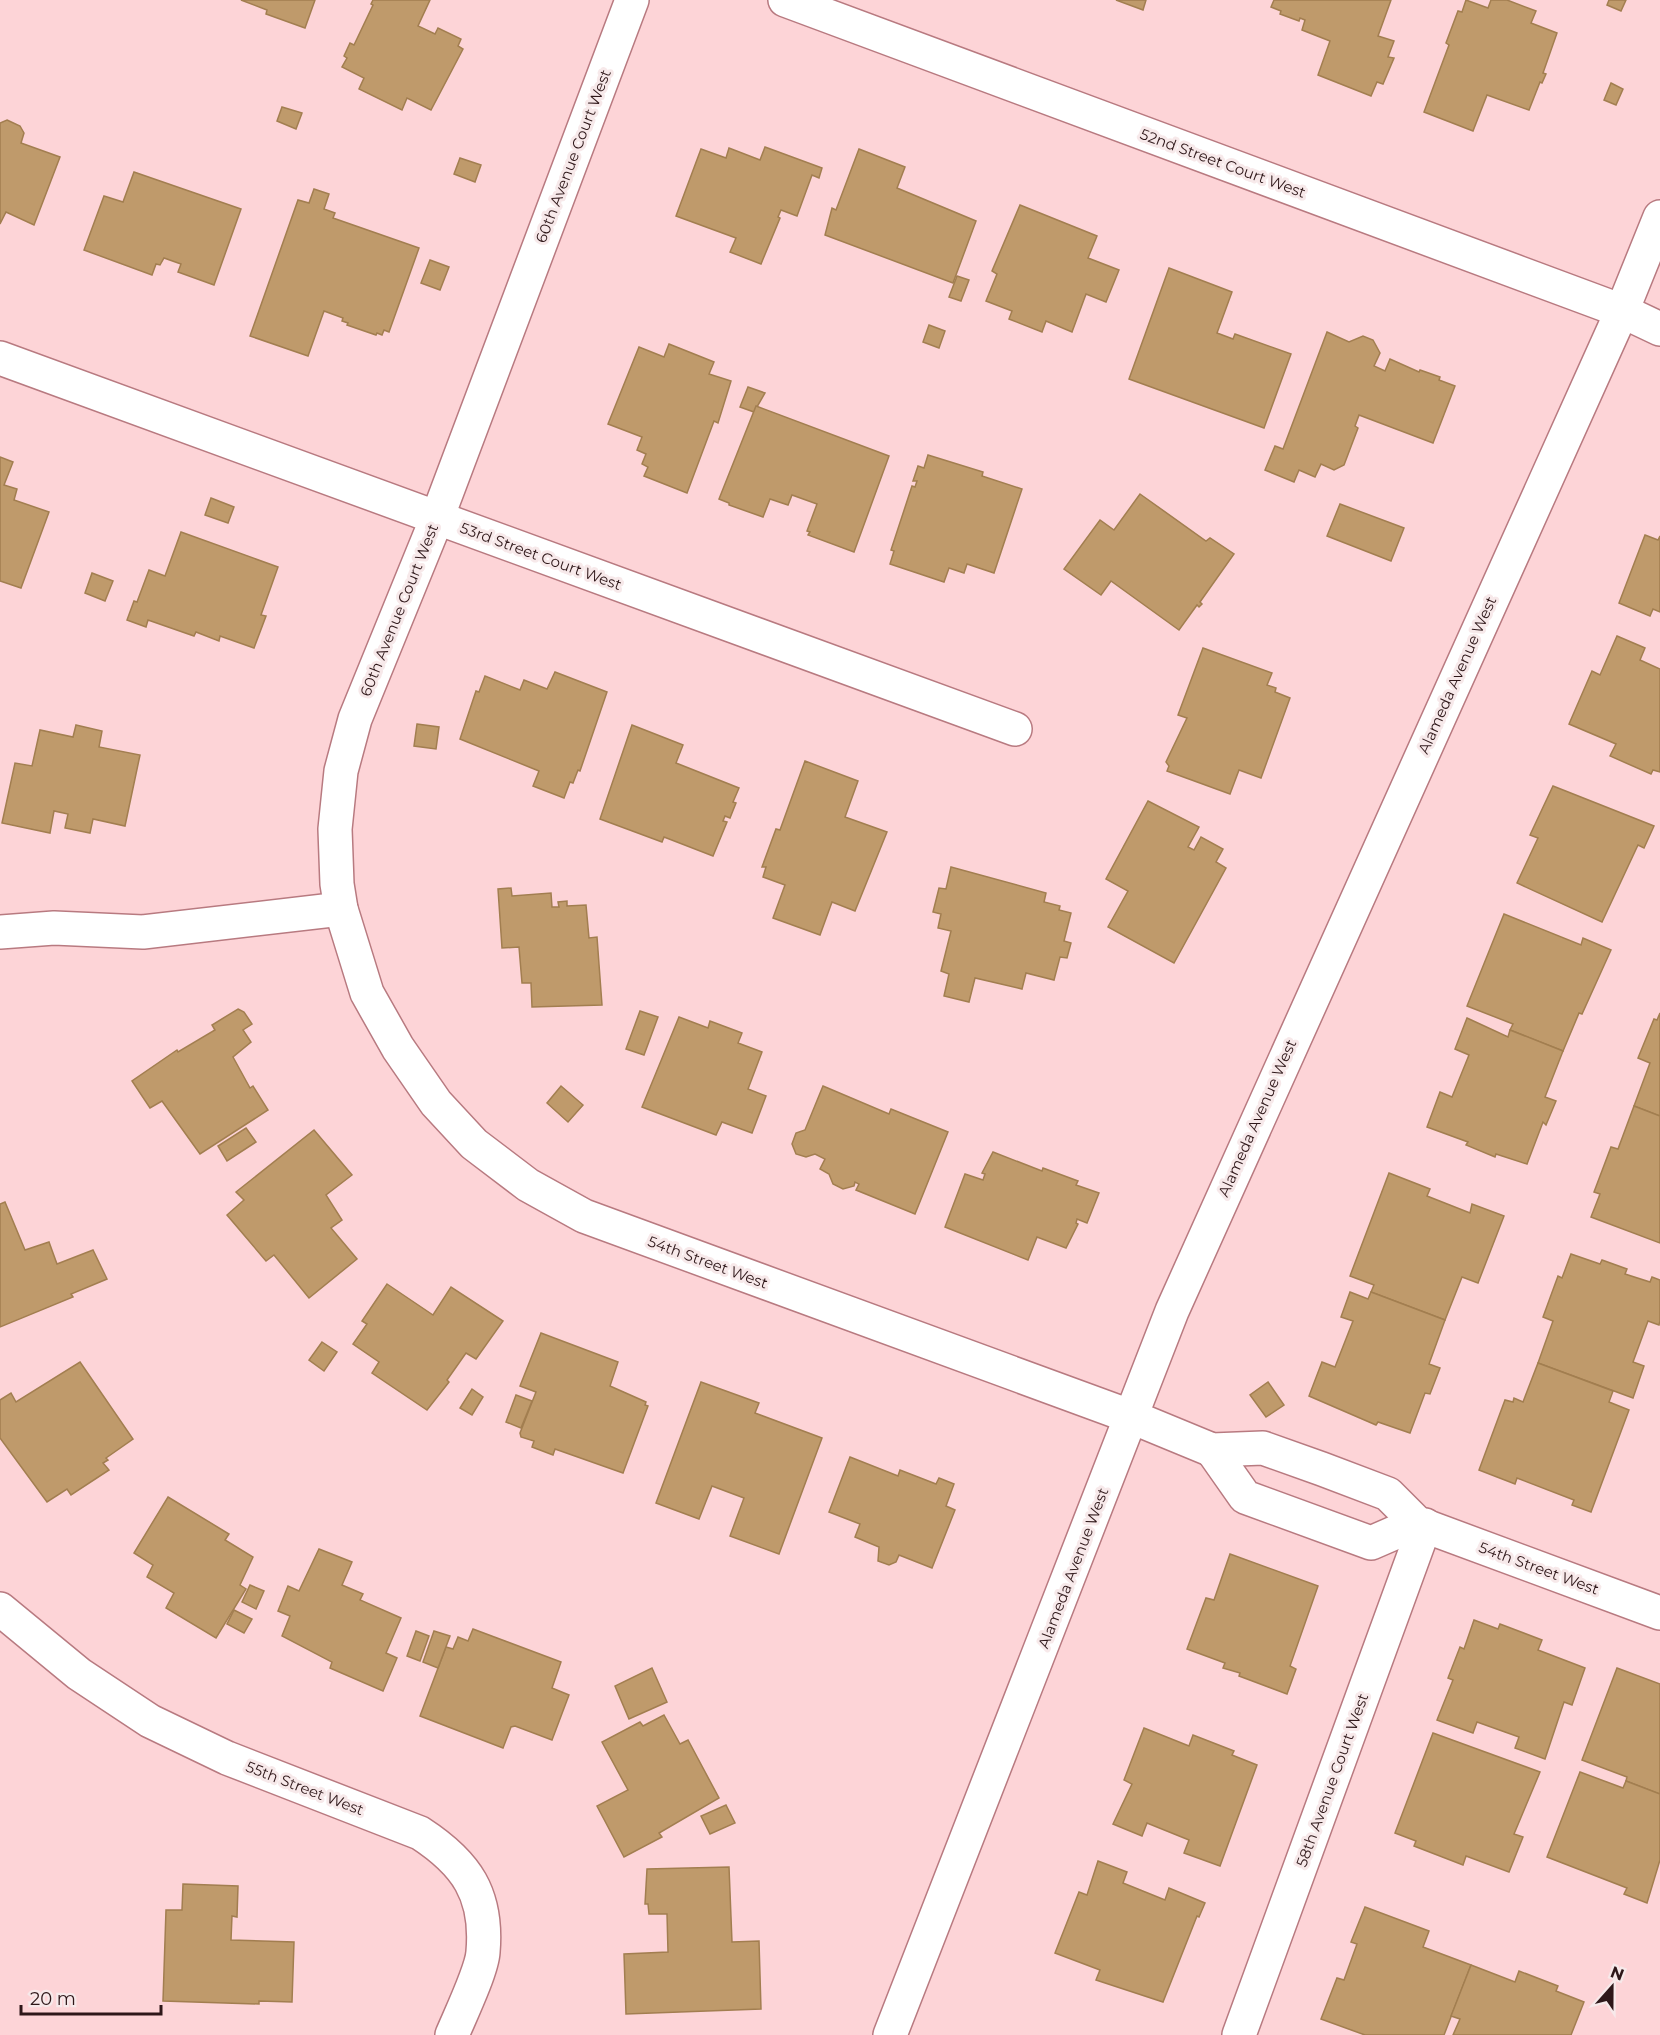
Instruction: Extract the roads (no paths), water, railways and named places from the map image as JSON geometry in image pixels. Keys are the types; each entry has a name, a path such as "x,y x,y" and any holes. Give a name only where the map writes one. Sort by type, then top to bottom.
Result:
{"street":[{"name":"60th Avenue Court West","path":"341,909 337,884 335,829 341,771 355,719 437,518 632,0"},
{"name":"52nd Street Court West","path":"785,0 1622,312 1660,329"},
{"name":"Alameda Avenue West","path":"890,2035 1172,1311 1622,312 1660,217"},
{"name":"53rd Street Court West","path":"0,358 1015,729"},
{"name":"54th Street West","path":"341,909 367,993 398,1048 436,1103 474,1144 528,1185 584,1216 1132,1417 1212,1450 1263,1449 1322,1469 1388,1494 1421,1524 1660,1613"},
{"path":"0,932 54,928 143,932 341,909"},
{"path":"1212,1450 1245,1497 1371,1543 1421,1524"},
{"path":"1304,1519 1322,1469"},
{"name":"58th Avenue Court West","path":"1239,2035 1421,1524"},
{"name":"55th Street West","path":"0,1609 79,1674 150,1721 227,1758 420,1833 447,1851 471,1878 482,1912 483,1954 452,2035"}]}
